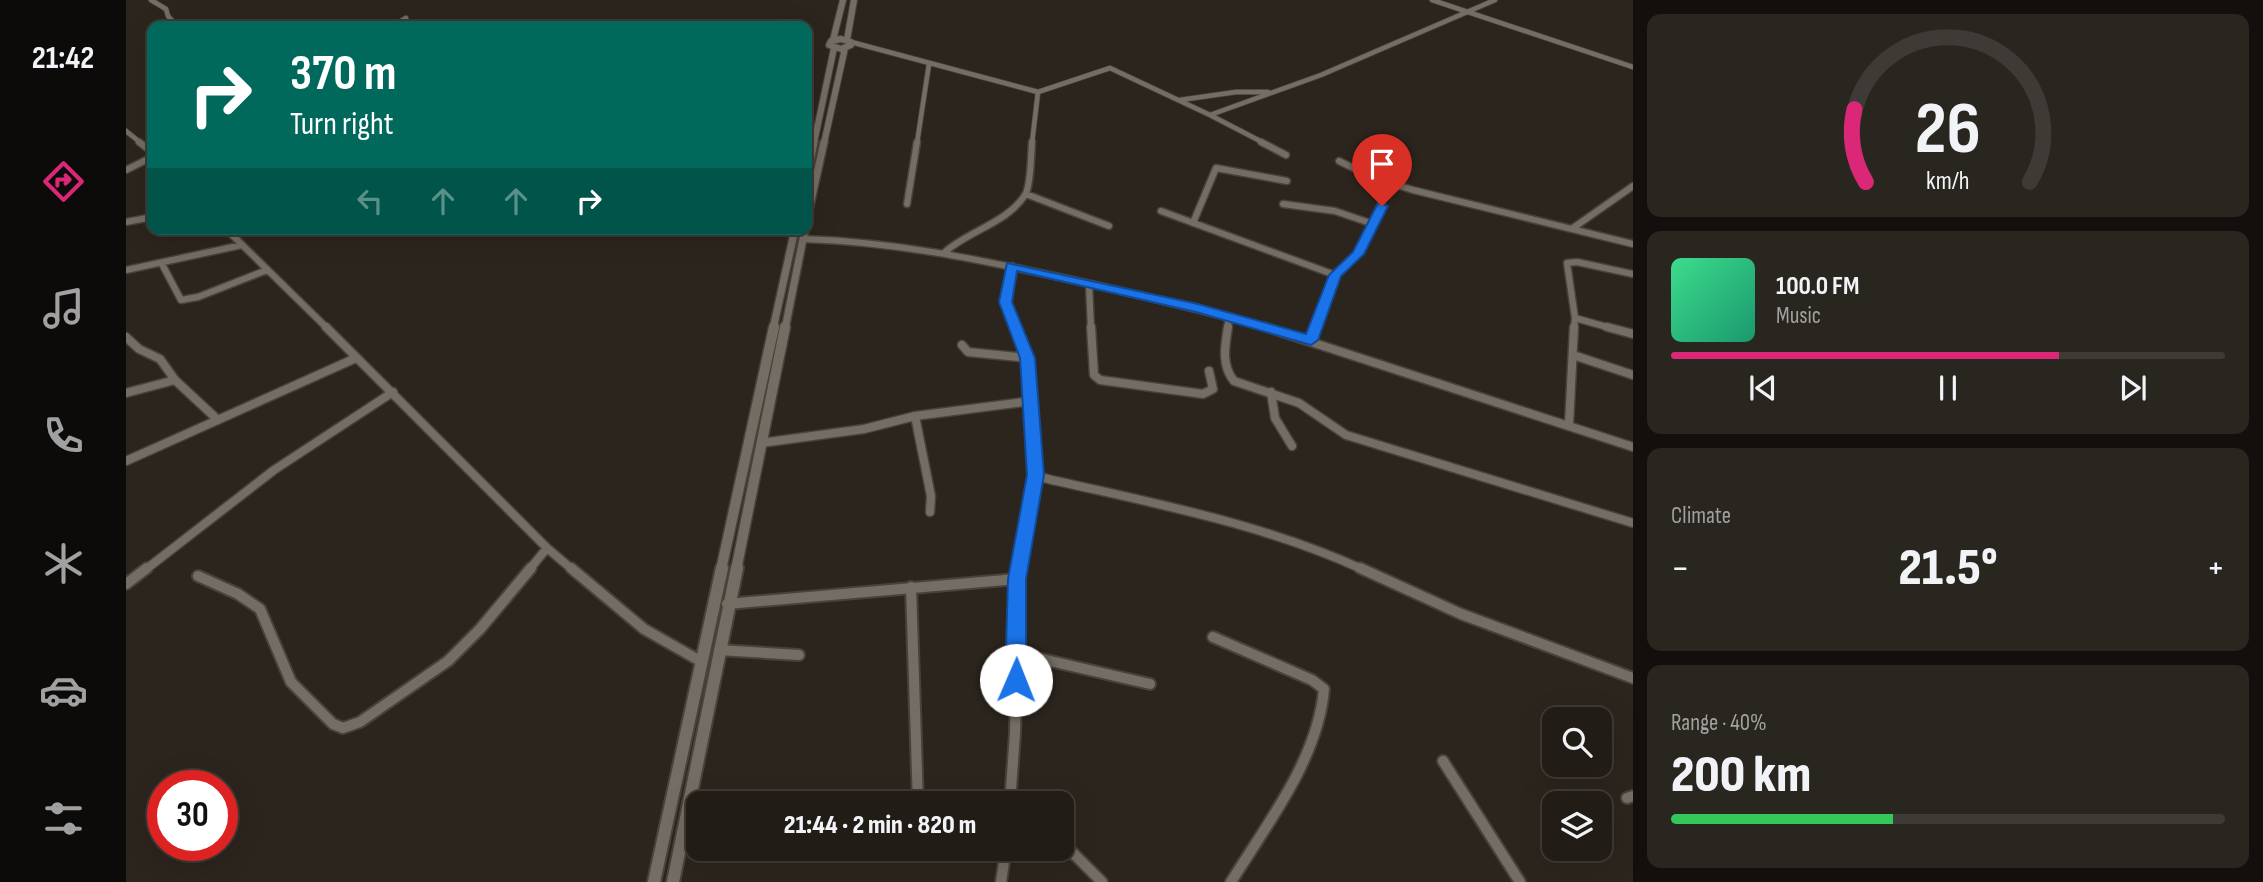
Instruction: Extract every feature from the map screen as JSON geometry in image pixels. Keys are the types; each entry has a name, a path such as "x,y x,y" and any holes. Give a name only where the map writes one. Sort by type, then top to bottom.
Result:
{"street":[{"path":"151,0 166,9 172,21"},
{"path":"812,151 843,0"},
{"path":"812,198 848,44 855,0"},
{"path":"1432,0 1633,67"},
{"path":"1210,115 1321,75 1495,0"},
{"path":"401,21 406,18"},
{"path":"833,44 872,48 1038,92 1110,68 1210,115 1286,155"},
{"path":"907,204 929,64"},
{"path":"945,252 956,242 1008,213 1026,194 1038,92"},
{"path":"1178,100 1236,92 1274,92"},
{"path":"126,131 147,150"},
{"path":"126,170 147,158"},
{"path":"1339,161 1374,178 1413,190 1633,244"},
{"path":"1193,223 1216,168 1287,181"},
{"path":"1573,228 1633,186"},
{"path":"1026,194 1109,226"},
{"path":"1283,204 1335,211 1373,224"},
{"path":"1311,340 1335,275 1358,254 1382,206"},
{"path":"1161,211 1335,275"},
{"path":"126,222 147,218"},
{"path":"812,234 945,252 1229,317 1311,340 1633,447"},
{"path":"232,235 393,392 547,548 644,629 702,662"},
{"path":"673,882 800,235"},
{"path":"654,882 800,235"},
{"path":"126,270 242,246"},
{"path":"1569,424 1575,318 1567,262 1633,274"},
{"path":"162,264 181,300 198,297 267,270"},
{"path":"1010,791 1017,579 1035,475 1028,358 1006,302 1012,266"},
{"path":"1089,284 1094,375 1100,380 1203,394 1213,389 1209,371"},
{"path":"1229,317 1224,365 1227,374 1250,389 1271,392 1299,403 1346,435 1363,441 1633,523"},
{"path":"1575,318 1633,334"},
{"path":"126,337 139,349 160,359 175,380 218,420"},
{"path":"962,345 968,352 1028,358"},
{"path":"1573,355 1633,375"},
{"path":"126,461 356,358"},
{"path":"126,393 175,380"},
{"path":"126,584 274,470 393,392"},
{"path":"1271,392 1275,418 1292,446"},
{"path":"761,443 864,429 915,416 1031,401"},
{"path":"915,416 931,496 930,512"},
{"path":"1035,475 1270,532 1319,549 1461,614 1633,678"},
{"path":"198,576 238,594 260,609 280,662 291,682 333,724 343,729 360,723 448,661 480,629 547,548"},
{"path":"727,604 1017,579"},
{"path":"911,587 918,791"},
{"path":"1213,637 1312,680 1324,689 1325,700 1307,752 1231,882"},
{"path":"719,650 799,655"},
{"path":"1016,653 1150,684"},
{"path":"1443,761 1520,882"},
{"path":"1074,854 1102,882"},
{"path":"1001,882 1004,861"}],"route":[{"path":"1016,680 1017,579 1035,475 1028,358 1007,313 1006,302 1012,266 1198,308 1311,340 1335,275 1358,254 1382,206"}]}
